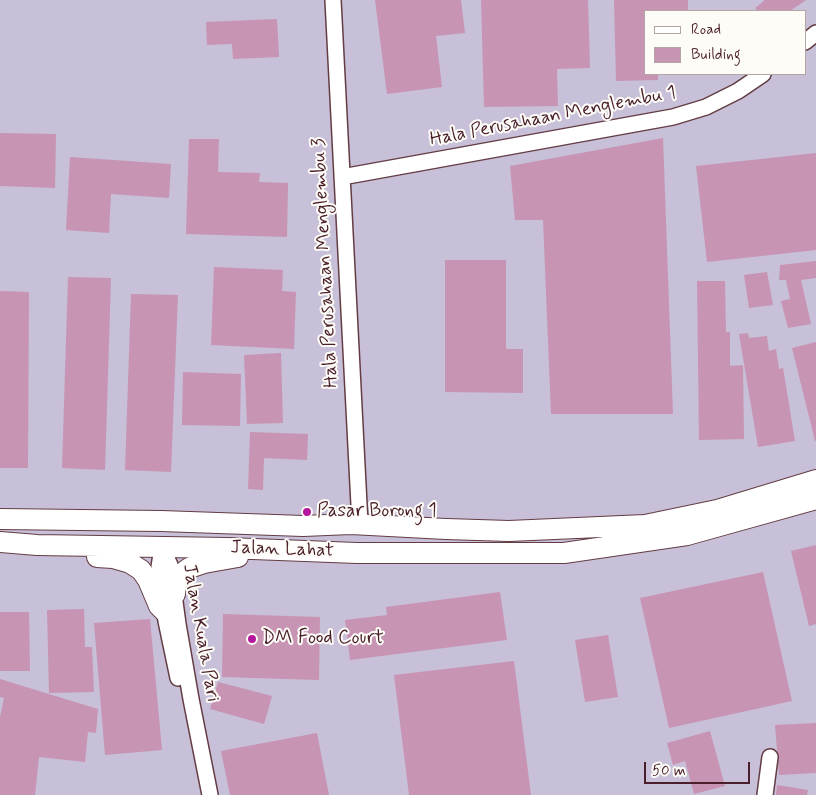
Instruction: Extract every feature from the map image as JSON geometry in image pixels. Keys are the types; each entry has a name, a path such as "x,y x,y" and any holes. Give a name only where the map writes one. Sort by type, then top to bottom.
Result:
{"main road":[{"path":"0,519 303,526 360,524 509,531 645,525 717,510 816,480"},
{"name":"Jalan Lahat","path":"0,542 37,545 261,549 357,553 564,552 687,535 816,499"},
{"path":"0,527 86,532 137,532 149,536 162,548 177,537 185,534 330,533 357,528 360,524"},
{"path":"0,546 33,553 114,558 130,563 141,570 148,580 159,606 165,612"},
{"path":"175,594 176,584 181,574 189,568 204,563 252,554 261,549"}],"street":[{"name":"Hala Perusahaan Menglembu 3","path":"333,0 360,524"},
{"path":"806,41 816,33"},
{"name":"Hala Perusahaan Menglembu 1","path":"342,177 673,117 706,107 738,91 762,75"},
{"name":"Jalan Kuala Pari","path":"162,548 170,565 178,624 210,795"},
{"name":"Jalan Kuala Pari","path":"162,548 159,567 165,612 200,795"},
{"path":"764,795 770,757"}],"shaded area":[{"path":"0,0 816,0 816,795 0,795"}],"building":[{"path":"375,0 461,0 465,33 436,36 442,87 387,94"},
{"path":"481,0 588,0 590,68 557,69 558,106 484,107"},
{"path":"614,0 688,0 688,10 644,10 644,75 658,75 658,80 616,81"},
{"path":"806,0 791,10 757,10 755,8 764,1"},
{"path":"277,19 279,57 233,59 232,44 207,45 206,22"},
{"path":"0,133 56,134 55,188 0,186"},
{"path":"663,138 673,414 551,414 543,220 515,220 510,166"},
{"path":"189,139 219,139 218,172 260,173 259,182 288,183 287,237 186,234"},
{"path":"816,153 816,250 707,262 696,166"},
{"path":"70,157 171,164 169,198 111,194 109,233 66,230"},
{"path":"445,260 506,260 506,349 523,349 523,393 445,392"},
{"path":"816,261 816,278 801,280 811,324 788,328 781,301 790,299 786,280 779,280 780,265"},
{"path":"214,267 283,270 282,291 296,292 294,349 211,345"},
{"path":"767,272 773,305 749,308 744,275"},
{"path":"68,277 111,278 105,470 62,468"},
{"path":"697,281 725,281 726,332 730,332 730,366 743,365 744,439 699,440"},
{"path":"0,291 29,292 28,468 0,468"},
{"path":"131,294 178,295 171,472 125,470"},
{"path":"748,333 749,338 767,336 769,351 776,349 779,369 783,368 795,441 758,447 739,334"},
{"path":"816,342 816,441 815,441 792,348"},
{"path":"281,353 283,423 247,424 244,355"},
{"path":"183,372 241,374 240,426 182,425"},
{"path":"250,432 308,434 307,460 264,458 263,490 248,489"},
{"path":"816,545 816,624 809,626 791,551"},
{"path":"763,572 792,701 669,728 640,598"},
{"path":"500,592 507,640 350,660 345,620 387,615 386,607"},
{"path":"84,609 85,647 92,647 94,692 49,693 47,610"},
{"path":"0,612 29,612 30,671 0,671"},
{"path":"223,614 320,617 319,680 222,677"},
{"path":"150,619 162,750 105,755 94,623"},
{"path":"608,635 618,697 585,702 575,640"},
{"path":"514,661 531,795 409,795 394,675"},
{"path":"0,679 98,709 96,733 88,732 85,762 39,757 35,795 0,795 0,717 4,698 0,697"},
{"path":"218,682 272,696 264,724 210,709"},
{"path":"816,723 816,773 779,775 775,725"},
{"path":"710,731 725,786 694,794 685,761 673,765 667,743"},
{"path":"317,733 329,795 230,795 221,751"},
{"path":"777,785 808,790 807,795 776,795"}],"place":[{"name":"Pasar Borong 1","path":"307,512"},
{"name":"DM Food Court","path":"252,639"}]}
